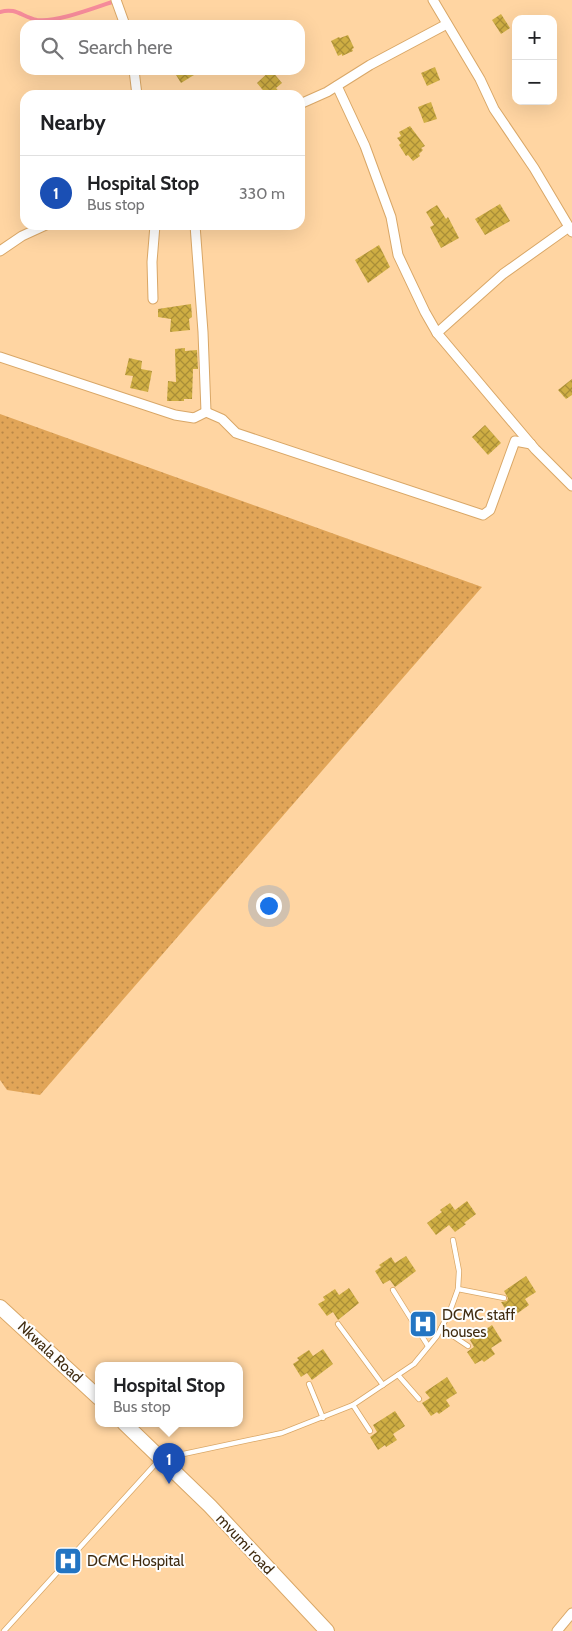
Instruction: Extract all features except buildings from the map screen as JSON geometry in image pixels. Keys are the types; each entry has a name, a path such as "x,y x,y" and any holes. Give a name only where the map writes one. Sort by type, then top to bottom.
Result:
{"street":[{"path":"116,0 122,20"},
{"path":"433,0 480,79 494,109 534,168 570,229 503,274 437,333"},
{"path":"305,102 337,86 370,65 447,24"},
{"path":"135,75 136,90"},
{"path":"337,86 365,146 391,217 398,255 437,333 531,444 572,486"},
{"path":"0,251 22,236 35,230"},
{"path":"153,299 152,262 155,230"},
{"path":"196,230 206,412"},
{"path":"0,357 176,415 194,418 206,412"},
{"path":"206,412 222,420 236,432 483,515 490,510 515,441 531,444"},
{"name":"Nkwala Road","path":"0,1307 95,1394"},
{"path":"128,1427 160,1459"},
{"name":"mvumi road","path":"160,1459 210,1506 327,1631"},
{"path":"558,1631 572,1613"}],"lane":[{"path":"4,1631 160,1459 282,1433 353,1405 414,1364 441,1328 458,1289 460,1272 453,1240"},
{"path":"458,1289 504,1298"},
{"path":"393,1290 428,1346"},
{"path":"338,1324 383,1386"},
{"path":"441,1328 468,1346"},
{"path":"398,1375 419,1400"},
{"path":"309,1384 322,1418"},
{"path":"353,1405 370,1432"}],"shaded area":[{"path":"0,414 482,587 40,1095 7,1090 0,1080"}],"waterway":[{"path":"0,12 10,11 32,19 45,20 76,14 115,1"}],"place":[{"name":"DCMC staff houses","path":"423,1324"},
{"name":"Hospital Stop","path":"169,1484"},
{"name":"DCMC Hospital","path":"68,1561"}]}
